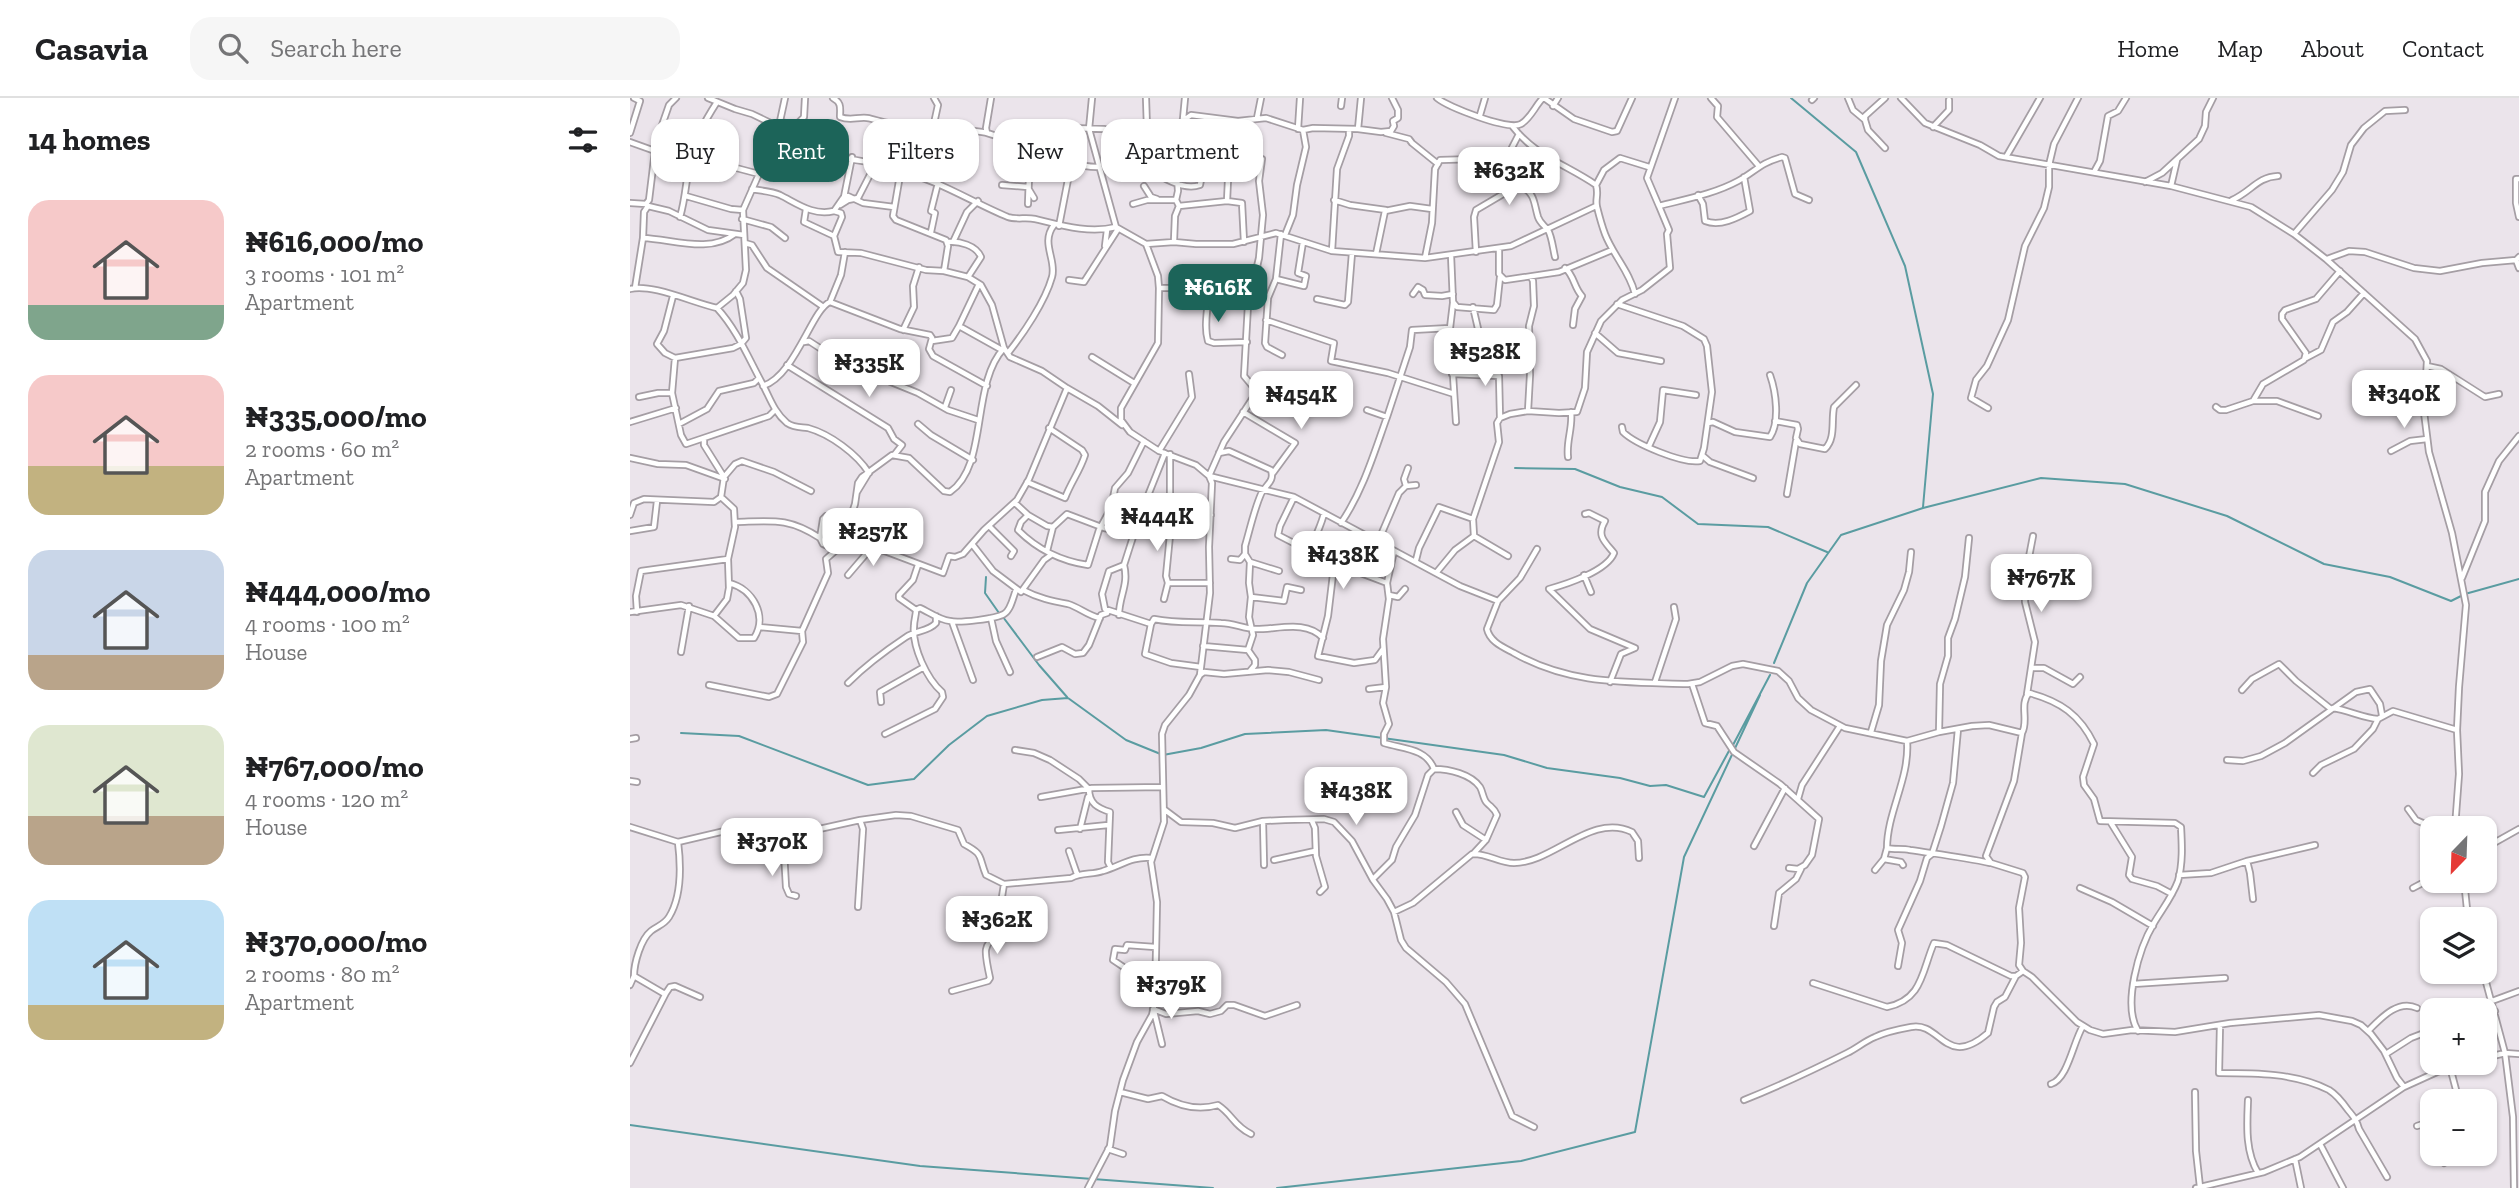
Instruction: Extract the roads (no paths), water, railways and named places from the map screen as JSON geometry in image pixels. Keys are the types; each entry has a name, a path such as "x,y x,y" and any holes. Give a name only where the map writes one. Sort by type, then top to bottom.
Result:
{"street":[{"path":"664,119 666,110 676,98"},
{"path":"708,98 765,119"},
{"path":"781,119 785,98"},
{"path":"802,119 805,98"},
{"path":"934,98 938,105 935,119"},
{"path":"988,133 986,128 991,98"},
{"path":"1069,280 1084,282 1117,228 1089,129 1092,98"},
{"path":"1146,98 1147,119"},
{"path":"1183,119 1185,98"},
{"path":"1257,118 1261,98"},
{"path":"1282,355 1267,347 1265,343 1266,320 1268,298 1276,279 1283,235 1292,222 1306,148 1301,130 1300,98"},
{"path":"1341,106 1342,98"},
{"path":"1358,129 1361,98"},
{"path":"1381,132 1391,131 1393,121 1398,118 1398,110 1392,98"},
{"path":"1437,98 1458,111 1480,115 1513,127 1539,153 1596,185"},
{"path":"1480,115 1485,98"},
{"path":"1513,127 1523,123 1544,98 1574,119 1612,132 1617,131 1632,98"},
{"path":"1553,106 1558,98"},
{"path":"1500,418 1528,411 1577,412 1583,396 1587,352 1601,321 1617,304 1670,268 1667,234 1669,230 1647,178 1675,98"},
{"path":"1712,98 1718,106 1717,117 1758,165"},
{"path":"1848,98 1853,110 1865,120"},
{"path":"1885,98 1865,116 1868,130 1885,148"},
{"path":"1901,98 1918,117 1933,127 2006,157 2171,186 2251,207 2294,234 2326,259 2415,339 2427,366 2424,411 2427,439 2434,476 2452,533 2462,579 2466,615 2457,730 2459,774 2456,816"},
{"path":"2006,157 2040,98"},
{"path":"1988,408 1971,398 1970,394 1978,376 1987,366 2008,320 2025,246 2044,208 2054,144 2078,98"},
{"path":"2094,172 2100,161 2108,116 2118,111 2126,98"},
{"path":"2145,182 2162,173 2192,147 2203,131 2206,112 2213,98"},
{"path":"630,133 638,99"},
{"path":"836,99 841,109 840,117 852,120 870,119"},
{"path":"1933,127 1949,110 1949,100"},
{"path":"706,119 717,102"},
{"path":"2294,234 2332,190 2343,172 2351,145 2364,128 2385,111 2405,110"},
{"path":"1183,119 1191,115 1217,119"},
{"path":"1173,182 1198,187 1200,185 1203,168 1198,137 1207,118"},
{"path":"1251,119 1271,119 1301,130 1358,129 1381,132 1409,139 1437,164"},
{"path":"1089,129 1101,129"},
{"path":"1332,251 1337,169 1349,129"},
{"path":"979,132 993,135"},
{"path":"1504,170 1502,167 1505,159 1519,134"},
{"path":"630,142 651,150"},
{"path":"840,206 852,157 863,160"},
{"path":"1659,206 1724,188 1758,165 1784,157 1795,194 1809,200"},
{"path":"1635,294 1632,281 1612,250 1596,206 1596,185 1604,170 1620,158 1649,167"},
{"path":"2171,186 2178,158"},
{"path":"1425,258 1432,223 1435,169 1443,159 1475,159 1504,170 1533,196 1537,215 1548,230 1555,257"},
{"path":"1087,166 1100,167"},
{"path":"2232,200 2242,196 2266,177 2278,176"},
{"path":"1699,195 1705,221 1711,224 1727,222 1750,211 1744,177"},
{"path":"2519,179 2516,179 2516,203 2519,217"},
{"path":"651,182 633,289 717,308 728,320 764,386 774,411 780,413 790,425 809,429 833,440 869,473"},
{"path":"680,217 688,182"},
{"path":"717,308 743,283 746,271 743,210 755,182"},
{"path":"855,200 865,182"},
{"path":"899,182 893,216 897,220 978,251 981,255 968,277"},
{"path":"929,182 978,201 1011,218 1107,230 1117,228 1146,244 1174,242 1214,245 1283,235 1332,251 1425,258 1511,246 1596,206"},
{"path":"931,232 935,214 931,211 939,182"},
{"path":"1028,204 1029,182"},
{"path":"1057,225 1067,182"},
{"path":"1227,201 1228,182"},
{"path":"1209,476 1256,391 1244,376 1248,305 1263,215 1259,182"},
{"path":"1174,242 1177,184"},
{"path":"1476,252 1476,210 1520,184"},
{"path":"1002,185 1028,187"},
{"path":"1144,186 1151,197 1157,200"},
{"path":"1028,187 1034,198"},
{"path":"752,189 779,195 806,209 821,213 841,213 842,217 834,236 837,250 968,277 979,284 992,305 1005,350"},
{"path":"843,198 848,196 855,200"},
{"path":"686,197 743,210"},
{"path":"834,211 848,200 894,208"},
{"path":"1133,204 1157,200 1177,203 1242,203 1244,242"},
{"path":"1334,200 1387,210 1410,206 1432,209"},
{"path":"944,271 951,242 967,212 978,201"},
{"path":"630,203 669,211 708,230 744,235"},
{"path":"806,209 804,222 834,236"},
{"path":"1376,254 1387,210"},
{"path":"742,219 771,227 785,238"},
{"path":"895,454 909,458 947,492 958,485 973,460 986,386 998,355 1020,340 1053,274 1047,243 1051,228 1057,225"},
{"path":"1105,247 1107,230"},
{"path":"643,238 675,244 714,243 735,234"},
{"path":"1276,279 1304,286 1306,276 1298,273 1303,242"},
{"path":"745,243 752,245 767,268 822,306"},
{"path":"1110,415 1121,408 1158,343 1158,276 1146,244"},
{"path":"1453,302 1457,306 1490,311 1496,308 1500,277 1499,248"},
{"path":"1500,277 1505,280 1559,272 1612,250"},
{"path":"2326,259 2349,251 2365,252 2414,268 2440,271 2482,262 2517,259 2519,268"},
{"path":"764,386 772,383 787,365 804,342 822,306 830,302 841,275 845,252"},
{"path":"1317,299 1341,305 1348,302 1352,253"},
{"path":"1451,255 1453,302 1450,328 1456,422"},
{"path":"903,330 914,307 913,286 919,267"},
{"path":"1565,268 1570,272 1575,289 1582,296 1575,309 1573,326"},
{"path":"2305,359 2306,353 2282,319 2282,314 2285,310 2316,299 2340,271"},
{"path":"1528,411 1529,326 1534,306 1531,277"},
{"path":"932,342 951,338 979,284"},
{"path":"1413,294 1418,287 1425,295 1452,294"},
{"path":"1159,288 1252,288"},
{"path":"1208,290 1208,341 1247,341"},
{"path":"673,296 664,331 657,344 664,353 675,358 741,344 746,338 740,299 736,291"},
{"path":"2253,401 2263,384 2321,350 2333,322 2347,312 2364,293"},
{"path":"830,302 903,330 930,335 932,342 929,349 933,356 986,386"},
{"path":"1617,304 1683,326 1704,339 1711,377 1708,423 1700,461 1672,457 1628,438 1622,427"},
{"path":"1473,307 1479,333 1475,353"},
{"path":"1266,320 1334,343 1331,360 1454,394"},
{"path":"959,326 1005,350 1017,361 1042,371 1098,406 1144,442 1164,453 1196,464 1212,482 1210,583 1200,675 1163,730 1164,810 1161,832 1151,858 1157,902 1153,1009 1137,1042 1120,1093 1108,1149 1088,1188"},
{"path":"1341,523 1370,466 1410,347 1412,330 1450,328"},
{"path":"1595,333 1618,353 1661,361"},
{"path":"804,342 809,341 847,364 978,420"},
{"path":"1092,357 1135,383"},
{"path":"675,358 672,393 681,435 686,444 769,416 774,411"},
{"path":"787,365 888,428 894,439 902,445 895,454 858,483 848,528 850,538"},
{"path":"2427,366 2441,369 2484,397 2499,394"},
{"path":"1119,615 1119,601 1127,578 1124,565 1134,534 1164,453 1192,397 1189,374"},
{"path":"1452,374 1499,376 1499,439 1473,519 1474,536"},
{"path":"1708,423 1713,422 1735,432 1768,438 1773,434 1775,421 1775,399 1770,375"},
{"path":"679,424 707,409 719,391 754,383 759,378"},
{"path":"1797,441 1800,444 1827,449 1832,437 1833,407 1856,385"},
{"path":"709,685 769,698 777,694 803,642 802,631 828,573 826,559 850,538 941,573 949,556 963,554 1015,503 1027,482 1067,388"},
{"path":"945,407 951,390"},
{"path":"1649,446 1660,422 1663,390 1696,396"},
{"path":"639,397 672,393"},
{"path":"2216,407 2226,410 2253,401 2277,401 2318,416"},
{"path":"630,422 676,408"},
{"path":"1121,408 1124,426"},
{"path":"1367,410 1387,417"},
{"path":"1243,412 1295,443 1261,493 1245,546 1245,554 1250,562 1248,583 1251,597 1248,617 1253,635 1248,650"},
{"path":"1568,457 1571,412"},
{"path":"1775,421 1797,425 1797,441 1787,494"},
{"path":"918,424 973,460"},
{"path":"1027,482 1065,498 1070,484 1081,470 1085,455 1082,450 1049,428"},
{"path":"2462,579 2485,521 2485,492 2499,461 2519,436"},
{"path":"704,439 704,445 725,478"},
{"path":"2391,452 2410,441 2427,439"},
{"path":"1028,515 1018,530 1049,553 1088,565 1101,525 1108,515 1115,488 1128,473 1144,442"},
{"path":"1219,454 1229,451 1273,473"},
{"path":"1164,453 1170,535 1166,576 1168,583 1164,599"},
{"path":"1703,455 1710,463 1753,478"},
{"path":"630,457 658,464 686,465 725,478"},
{"path":"630,515 632,503 644,499 714,502 721,497 725,478 736,464 742,461 774,472 811,491"},
{"path":"1406,486 1404,479 1408,468"},
{"path":"1209,476 1294,497 1416,560 1460,586 1498,601"},
{"path":"1378,542 1399,494 1406,486 1416,485"},
{"path":"714,616 727,598 727,559 735,522 732,505 721,497"},
{"path":"1294,497 1278,535 1334,563 1387,583"},
{"path":"630,531 654,527 657,501"},
{"path":"1015,503 1028,515 1053,527"},
{"path":"1416,560 1419,548 1439,508 1473,519"},
{"path":"1325,513 1311,549 1319,570 1333,573"},
{"path":"1585,514 1590,513 1605,521 1600,537 1614,553 1613,558 1599,570 1549,589 1590,629 1635,648 1621,654 1610,682"},
{"path":"1023,590 1049,553 1053,527 1068,514 1134,534"},
{"path":"1185,514 1211,515"},
{"path":"820,538 823,519 826,516 848,528"},
{"path":"735,522 793,523 820,538 823,544 838,550"},
{"path":"989,526 1014,551 1011,556"},
{"path":"1474,536 1508,556"},
{"path":"1436,573 1455,550 1474,536"},
{"path":"1991,863 1986,856 2014,781 2022,733 2025,730 2024,701 2035,642 2025,602 2025,578 2033,536"},
{"path":"1939,732 1940,684 1948,656 1948,638 1965,577 1969,538"},
{"path":"972,544 993,571 1016,590 1023,590 1038,598 1070,604 1090,616 1100,618"},
{"path":"848,575 872,547"},
{"path":"1537,549 1520,578 1498,601 1487,629 1490,637 1499,645 1542,668 1610,682 1692,684 1738,664 1774,669 1789,681 1798,698 1811,710 1840,726 1907,741 1939,732 1989,725 2022,733"},
{"path":"1394,550 1387,583 1383,649 1386,687 1383,703 1389,724 1384,734 1384,743 1424,754 1431,760 1434,769"},
{"path":"1871,732 1879,705 1881,661 1887,625 1904,590 1909,572 1910,552"},
{"path":"1231,559 1241,560 1245,554"},
{"path":"637,612 636,596 640,571 727,559"},
{"path":"1250,562 1279,571"},
{"path":"1334,563 1328,616 1317,654 1354,663 1372,661 1383,649"},
{"path":"916,610 899,595 913,580 918,565"},
{"path":"1108,612 1105,610 1106,602 1102,594 1109,571 1124,565"},
{"path":"1584,575 1591,592"},
{"path":"630,612 681,605 714,616 744,639 754,639 759,627 754,600 740,586 729,583"},
{"path":"1168,583 1210,583"},
{"path":"1251,597 1284,601 1287,587 1301,590"},
{"path":"1388,595 1398,597 1405,589"},
{"path":"916,610 920,608 951,622 991,618 1009,608 1016,590"},
{"path":"681,652 689,607"},
{"path":"1654,682 1676,620 1674,607"},
{"path":"885,734 938,707 944,694 932,683 924,667 914,633 916,610"},
{"path":"1037,657 1062,647 1075,654 1083,653 1092,640 1101,615 1108,612 1151,624"},
{"path":"848,683 867,664 914,633 931,629 936,624 936,615"},
{"path":"991,618 996,641 1010,672"},
{"path":"1201,667 1171,663 1145,654 1154,619 1206,624 1221,622 1250,629 1297,626 1316,630 1323,638"},
{"path":"951,622 973,680"},
{"path":"759,627 802,631"},
{"path":"1203,646 1248,650 1255,660 1255,665 1249,672"},
{"path":"2242,690 2252,679 2279,664 2296,681 2332,708 2348,710 2368,718 2399,711 2416,719 2457,730"},
{"path":"881,702 880,692 924,667"},
{"path":"2032,668 2044,668 2073,684 2080,677"},
{"path":"1200,675 1204,672 1268,670 1319,680"},
{"path":"1692,684 1704,721 1717,726 1733,751 1785,788 1818,817 1812,855 1796,879 1779,893 1774,926"},
{"path":"1369,689 1386,687"},
{"path":"2227,760 2243,761 2261,757 2356,692 2370,689 2380,704 2380,717 2373,729 2354,749 2320,765 2313,773"},
{"path":"2027,694 2056,701 2075,713 2094,744 2083,778 2084,785 2094,799 2100,821 2175,822 2181,827 2183,848 2179,875 2169,904 2153,926 2133,984 2132,1021 2138,1031"},
{"path":"1798,800 1802,785 1840,726"},
{"path":"1898,966 1902,943 1898,930 1927,858 1932,854 1953,783 1952,771 1958,729"},
{"path":"1875,870 1884,859 1887,848 1887,831 1905,769 1907,741"},
{"path":"1014,750 1034,753 1050,760 1079,779 1099,809 1110,812 1108,862 1111,868"},
{"path":"1394,912 1413,903 1472,855 1486,840 1497,816 1495,809 1485,802 1482,789 1474,780 1434,769"},
{"path":"1373,880 1392,860 1397,845 1413,818 1429,774 1434,769"},
{"path":"630,781 637,782"},
{"path":"1041,797 1074,789 1089,791 1163,786"},
{"path":"1754,846 1785,788"},
{"path":"1079,830 1089,791"},
{"path":"2408,809 2420,822"},
{"path":"1164,810 1181,822 1213,823 1235,828 1263,821 1331,821 1350,838 1394,912 1401,940 1406,948 1446,982 1465,1004 1512,1116 1534,1127"},
{"path":"1456,812 1463,825 1486,840"},
{"path":"630,827 678,842 729,830 802,834 860,820 911,816 955,828 964,844 980,853 985,875 1004,884 1071,878 1077,874 1102,872 1133,859 1151,858"},
{"path":"858,906 863,829 860,820"},
{"path":"1263,821 1264,865"},
{"path":"1311,821 1315,828 1315,851 1325,887 1320,892"},
{"path":"2111,823 2132,857 2129,875 2132,879 2157,886 2172,894"},
{"path":"1058,830 1108,825"},
{"path":"1472,855 1486,855 1517,863 1550,852 1597,829 1615,828 1632,832 1638,841 1639,858"},
{"path":"2497,841 2519,829"},
{"path":"783,834 786,887 789,894 796,896"},
{"path":"630,985 645,940 651,931 664,923 675,903 679,886 678,842"},
{"path":"2179,875 2211,873 2246,861 2315,845"},
{"path":"1887,848 1991,863 2023,873 2025,877 2019,908 2020,965 2023,971 2084,1026 2103,1034 2175,1032 2319,1015 2352,1021 2368,1031 2386,1054 2404,1087"},
{"path":"1069,851 1077,874"},
{"path":"1275,860 1315,851"},
{"path":"1884,859 1903,864"},
{"path":"2246,861 2253,899"},
{"path":"1789,868 1801,868"},
{"path":"952,991 989,980 984,957 986,946 1007,923 1000,903 1004,884"},
{"path":"2413,888 2420,884"},
{"path":"2080,888 2112,902 2153,926"},
{"path":"1813,983 1888,1007 1896,1005 1909,999 1914,992 1934,943 1947,945 2004,973 2016,976"},
{"path":"1155,947 1127,945 1125,950 1115,949 1113,960 1125,968 1155,968"},
{"path":"631,955 637,961"},
{"path":"1744,1100 1801,1076 1876,1036 1914,1026 1928,1030 1942,1042 1959,1048 1967,1045 1988,1032 1994,1007 2005,997 2016,976 2023,971"},
{"path":"634,976 655,990 666,993"},
{"path":"2133,984 2225,978"},
{"path":"630,1063 670,987 675,986 700,997"},
{"path":"2497,999 2519,991"},
{"path":"1153,1009 1166,1014 1210,1014 1221,1011 1227,1005 1234,1005 1265,1016 1297,1005"},
{"path":"2368,1031 2396,1007 2411,1005 2417,1008"},
{"path":"1153,1009 1157,1015 1162,1044"},
{"path":"2497,1019 2505,1053 2512,1109 2514,1188"},
{"path":"2220,1025 2219,1073 2254,1073 2314,1084 2331,1091 2356,1119 2363,1138 2387,1177"},
{"path":"2051,1084 2058,1082 2063,1076 2067,1061 2084,1026"},
{"path":"2386,1054 2420,1035"},
{"path":"2497,1055 2519,1054"},
{"path":"2195,1092 2198,1188 2258,1173 2295,1159 2404,1087 2431,1075"},
{"path":"1120,1093 1148,1099 1162,1096 1198,1109 1217,1105 1228,1112 1237,1127 1251,1134"},
{"path":"2248,1100 2247,1135 2258,1173"},
{"path":"2512,1109 2519,1115"},
{"path":"2320,1144 2343,1188"},
{"path":"1108,1149 1124,1154"},
{"path":"2295,1159 2301,1188"}],"waterway":[{"path":"1791,98 1856,152 1905,266 1933,394 1923,507"},
{"path":"1515,468 1575,469 1620,487 1662,497 1698,524 1768,527 1827,552"},
{"path":"1774,663 1807,583 1841,535 1923,508 2041,478 2125,484 2227,516 2324,564 2390,577 2451,601 2465,594 2519,579"},
{"path":"986,577 985,593 999,613"},
{"path":"1003,617 1067,697"},
{"path":"1733,745 1770,675"},
{"path":"1277,1188 1521,1161 1635,1132 1684,857 1760,695"},
{"path":"681,733 739,736 868,785 914,779 949,745 987,716 1042,700 1068,698 1126,740 1163,755 1201,748 1245,734 1326,730 1504,755 1547,768 1620,778 1650,786 1666,785 1704,797 1730,749"},
{"path":"630,1125 920,1166 1213,1188"}]}
